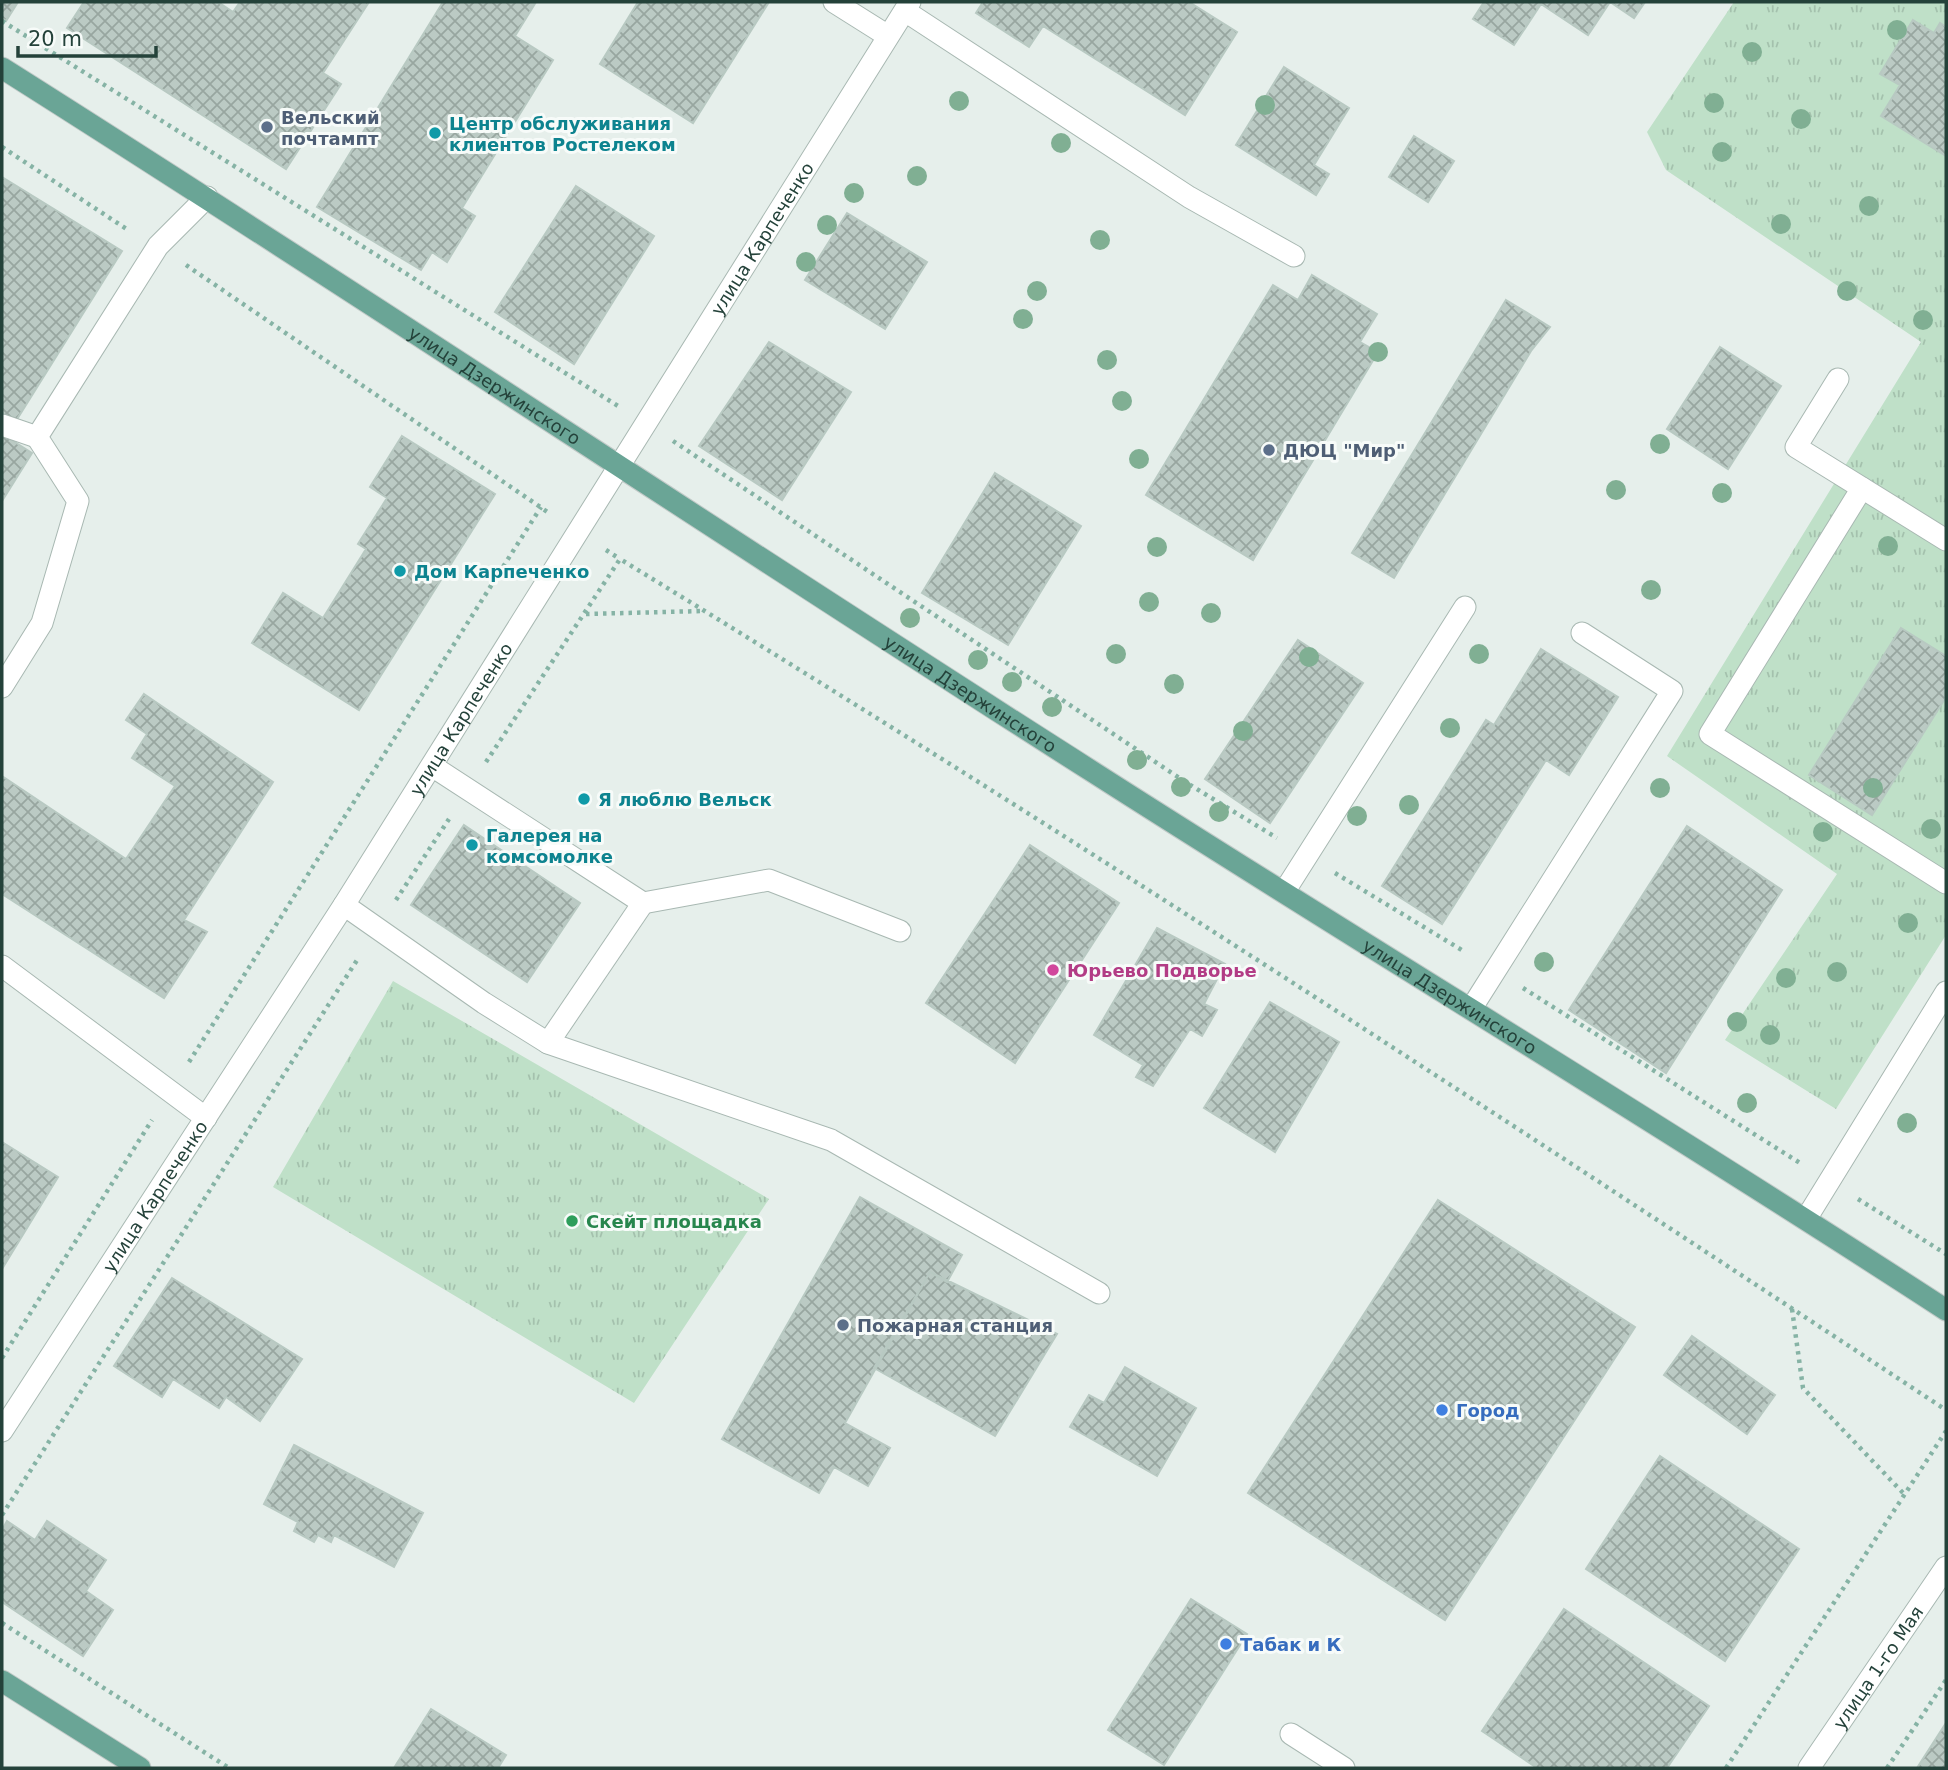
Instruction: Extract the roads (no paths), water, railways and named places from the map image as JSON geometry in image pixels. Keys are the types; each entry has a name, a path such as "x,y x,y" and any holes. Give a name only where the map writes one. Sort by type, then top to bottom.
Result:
{"main road":[{"name":"улица Дзержинского","path":"2,68 207,197 1079,763 1806,1219 1946,1310"},
{"path":"2,1681 140,1768"}],"street":[{"path":"834,2 888,36"},
{"path":"908,6 1189,197 1294,256"},
{"name":"улица Карпеченко","path":"2,1431 344,905 908,6"},
{"path":"37,437 158,246 207,197"},
{"path":"1838,379 1796,447 1946,540"},
{"path":"2,425 37,437 78,501 42,622 2,687"},
{"path":"1863,488 1710,734 1946,883"},
{"path":"1284,892 1465,607"},
{"path":"1471,1009 1672,691 1583,633"},
{"path":"432,766 643,903 769,880 900,931"},
{"path":"548,1043 643,903"},
{"path":"344,905 377,930 548,1043 831,1140 1099,1293"},
{"path":"2,966 206,1118"},
{"path":"1806,1219 1946,992"},
{"name":"улица 1-го Мая","path":"1809,1768 1946,1567"},
{"path":"1291,1734 1345,1768"}],"place":[{"name":"Вельский почтампт","path":"267,127"},
{"name":"Центр обслуживания клиентов Ростелеком","path":"435,133"},
{"name":"ДЮЦ \"Мир\"","path":"1269,450"},
{"name":"Дом Карпеченко","path":"400,571"},
{"name":"Я люблю Вельск","path":"584,799"},
{"name":"Галерея на комсомолке","path":"472,845"},
{"name":"Юрьево Подворье","path":"1053,970"},
{"name":"Скейт площадка","path":"572,1221"},
{"name":"Пожарная станция","path":"843,1325"},
{"name":"Город","path":"1442,1410"},
{"name":"Табак и К","path":"1226,1644"}]}
